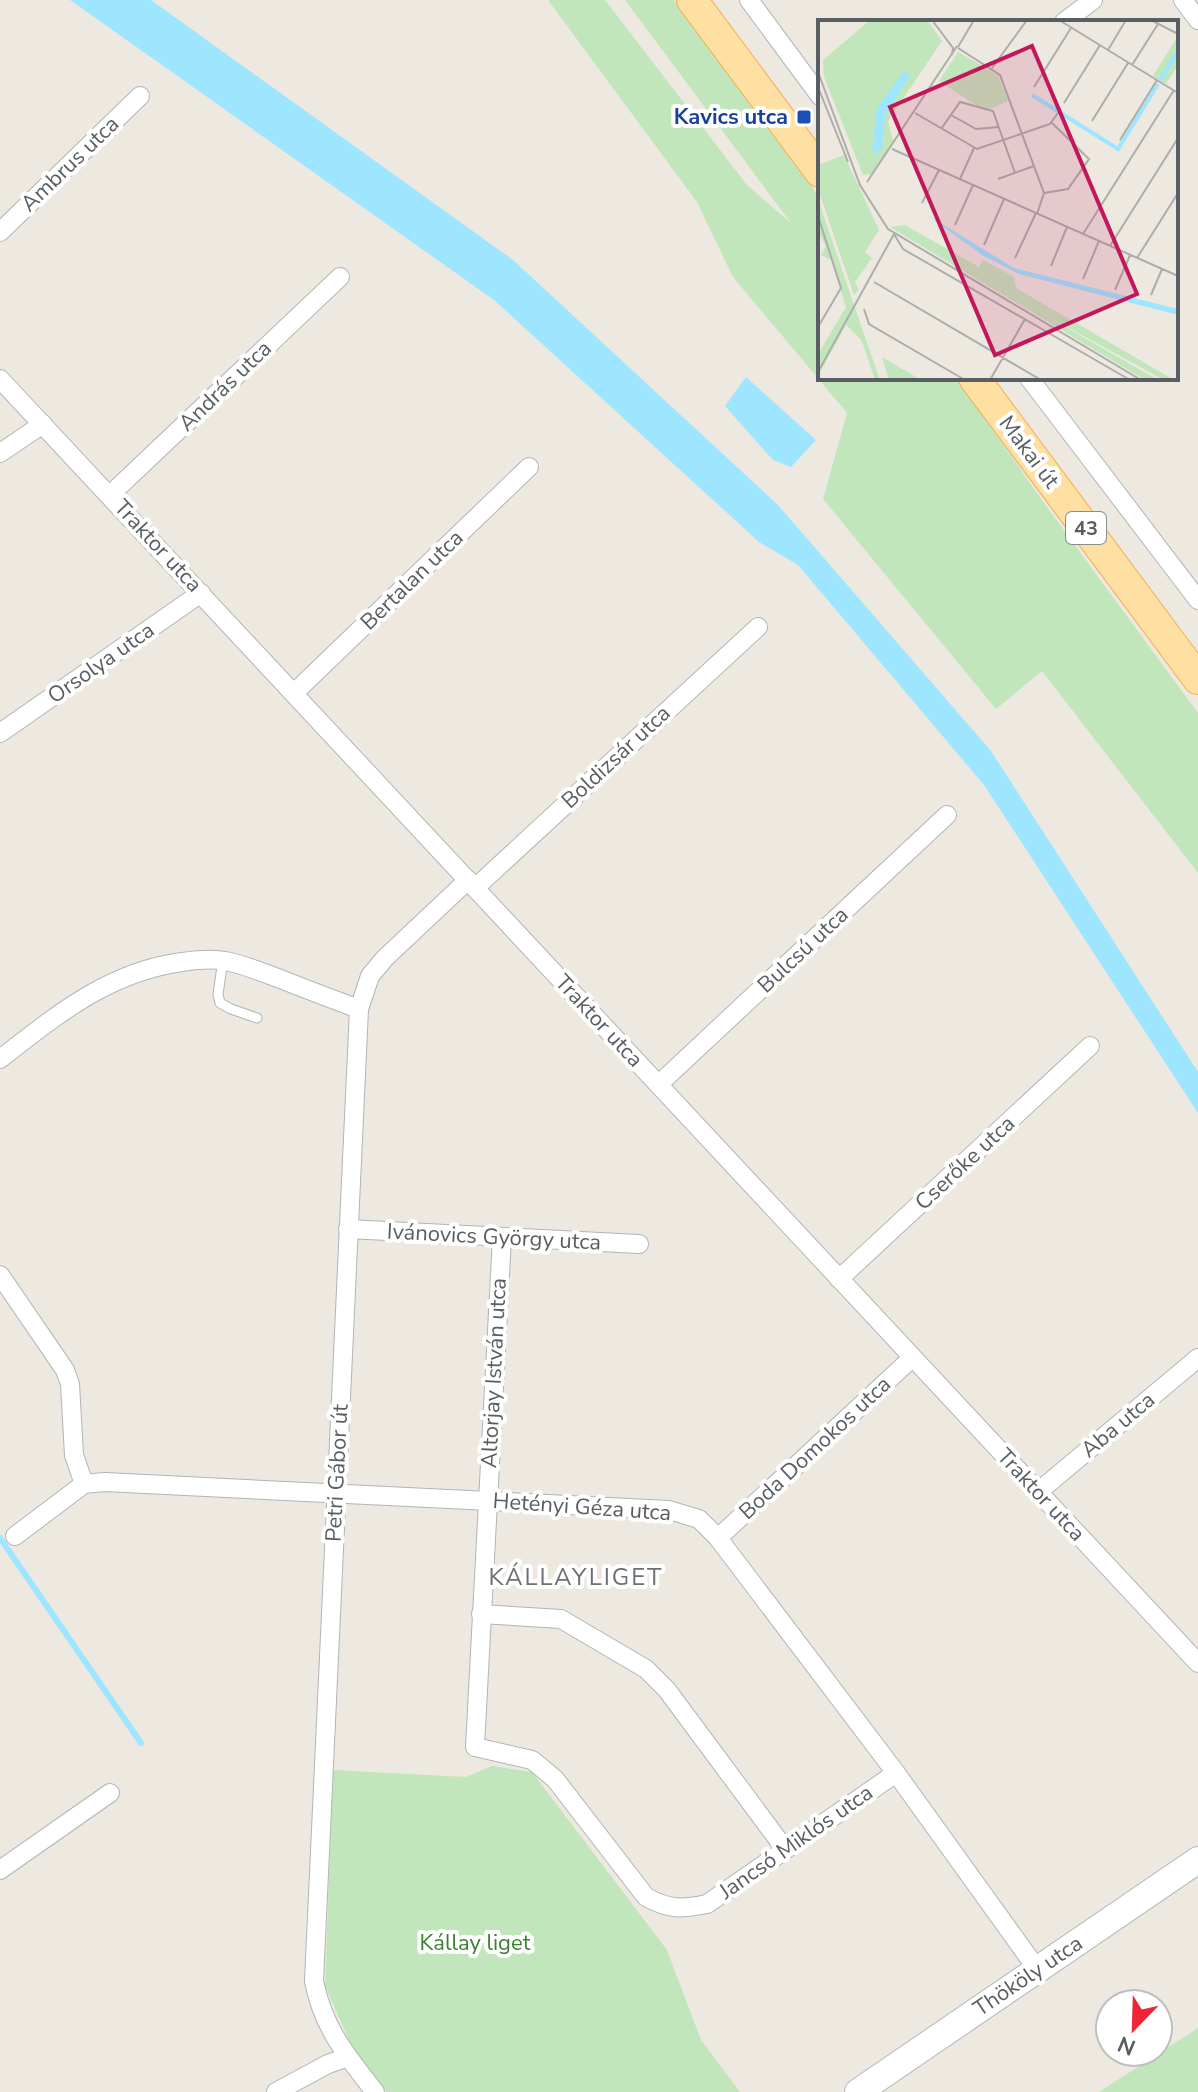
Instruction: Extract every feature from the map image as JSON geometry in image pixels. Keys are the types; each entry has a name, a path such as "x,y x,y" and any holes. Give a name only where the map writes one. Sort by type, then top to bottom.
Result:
{"main road":[{"path":"692,0 818,169"},
{"name":"Makai út","path":"975,380 1198,679"}],"street":[{"path":"749,0 818,93"},
{"path":"1067,20 1093,0"},
{"path":"1183,0 1198,20"},
{"name":"Ambrus utca","path":"0,232 140,96"},
{"name":"András utca","path":"110,495 340,277"},
{"name":"Traktor utca","path":"0,379 1198,1663"},
{"name":"Makai út","path":"1031,380 1198,600"},
{"path":"0,453 43,424"},
{"name":"Bertalan utca","path":"294,693 529,467"},
{"name":"Orsolya utca","path":"0,733 201,593"},
{"name":"Boldizsár utca","path":"472,884 758,627"},
{"name":"Bulcsú utca","path":"659,1084 947,815"},
{"name":"Petri Gábor út","path":"375,2092 324,2019 314,1981 359,1009 370,976 385,958 472,884"},
{"path":"0,1059 65,1010 121,977 194,960 223,960 250,968 359,1009"},
{"name":"Cserőke utca","path":"839,1279 1090,1046"},
{"name":"Ivánovics György utca","path":"348,1229 639,1244"},
{"name":"Altorjay István utca","path":"475,1747 502,1237"},
{"path":"0,1275 65,1370 70,1384 74,1455 84,1484 15,1536"},
{"name":"Boda Domokos utca","path":"718,1538 912,1358"},
{"name":"Aba utca","path":"1038,1492 1198,1358"},
{"name":"Hetényi Géza utca","path":"84,1484 105,1482 669,1510 699,1519 718,1538 896,1773 1037,1969"},
{"path":"481,1614 561,1619 646,1669 667,1690 785,1849"},
{"name":"Jancsó Miklós utca","path":"475,1747 532,1760 555,1779 646,1897 662,1906 681,1909 707,1904 896,1773"},
{"path":"0,1870 110,1793"},
{"name":"Thököly utca","path":"858,2092 1198,1860"},
{"path":"276,2092 328,2064 348,2057"}],"lane":[{"path":"223,960 218,994 220,1003 257,1018"}],"green space":[{"path":"548,0 605,0 747,185 791,223 625,0 674,0 812,186 818,197 818,378 733,277 697,202"},
{"path":"819,380 957,380 1198,713 1198,873 1042,671 996,709 823,499 847,413"},
{"name":"Kállay liget","path":"492,1766 532,1772 667,1950 701,2040 740,2092 387,2092 352,2047 325,1986 333,1770 466,1777"},
{"path":"1198,2028 1198,2092 1099,2092 1136,2068 1174,2068 1174,2044"}],"water":[{"path":"70,0 151,0 513,260 778,505 991,751 1198,1072 1198,1113 984,785 798,565 759,542 494,300"},
{"path":"746,377 816,440 791,467 773,460 725,406"}],"waterway":[{"path":"0,1538 141,1743"}],"place":[{"name":"Kavics utca","path":"804,117"}],"district":[{"name":"KÁLLAYLIGET","path":"576,1577"}]}
